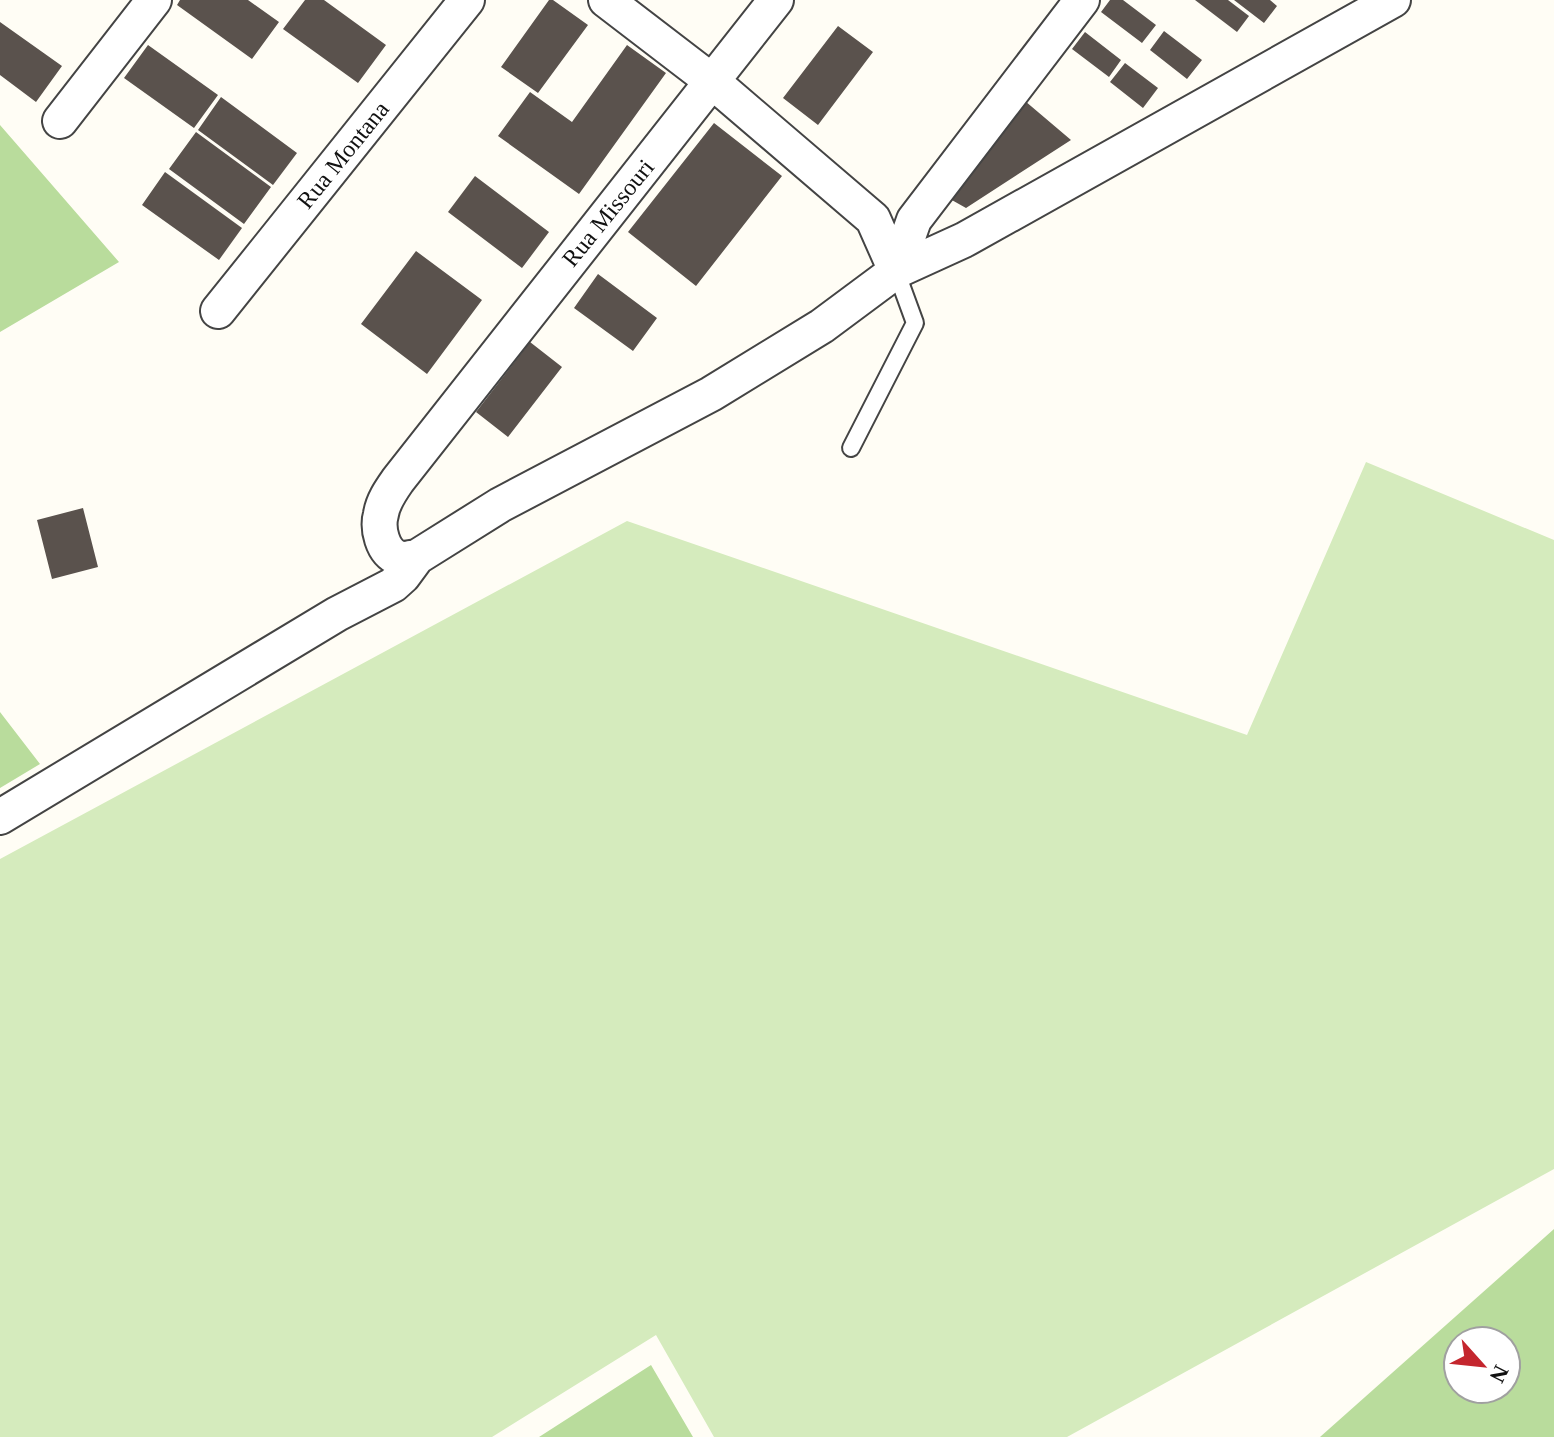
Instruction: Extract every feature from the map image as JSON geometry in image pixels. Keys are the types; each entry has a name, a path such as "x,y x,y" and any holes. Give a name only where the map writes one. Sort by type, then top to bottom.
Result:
{"street":[{"path":"60,121 154,0"},
{"name":"Rua Montana","path":"218,311 467,0"},
{"path":"606,0 713,82 873,219 896,271"},
{"name":"Rua Missouri","path":"417,557 397,557 384,545 379,525 386,499 398,480 776,0"},
{"path":"896,271 914,220 1082,0"},
{"path":"0,817 337,614 384,590 403,576 417,557 500,505 711,394 822,326 896,271 964,240 1393,0"}],"lane":[{"path":"851,448 915,323 896,271"}],"green space":[{"path":"0,125 119,262 0,332"},
{"path":"1366,462 1554,540 1554,1169 1067,1437 714,1437 656,1335 492,1437 0,1437 0,859 627,521 1247,735"},
{"path":"0,712 40,764 0,788"},
{"path":"1554,1229 1554,1437 1320,1437 1442,1329 1442,1405 1522,1405 1522,1325 1446,1325"},
{"path":"651,1365 693,1437 539,1437"}],"building":[{"path":"180,0 248,0 279,22 252,59 177,5"},
{"path":"305,0 324,0 386,45 358,83 283,29"},
{"path":"549,0 588,25 538,93 501,67"},
{"path":"1110,0 1123,0 1156,25 1142,43 1101,12"},
{"path":"1195,0 1228,0 1249,16 1237,32"},
{"path":"1234,0 1270,0 1277,6 1264,23"},
{"path":"0,22 62,66 36,102 0,75"},
{"path":"838,26 873,52 818,125 783,98"},
{"path":"1164,31 1202,60 1187,79 1150,50"},
{"path":"1085,32 1121,60 1109,77 1072,49"},
{"path":"148,45 218,95 194,128 124,78"},
{"path":"627,45 666,73 579,194 498,136 530,92 572,122"},
{"path":"1125,63 1158,88 1143,108 1110,82"},
{"path":"221,97 297,153 273,185 198,130"},
{"path":"1025,101 1071,140 966,208 950,199"},
{"path":"714,123 782,176 696,286 628,232"},
{"path":"196,132 271,187 244,224 169,169"},
{"path":"165,172 242,228 219,260 142,205"},
{"path":"475,176 549,232 522,268 448,212"},
{"path":"416,251 482,300 427,374 361,324"},
{"path":"598,274 657,318 633,351 574,308"},
{"path":"530,342 562,367 508,437 476,412"},
{"path":"83,508 98,567 52,579 37,520"}]}
